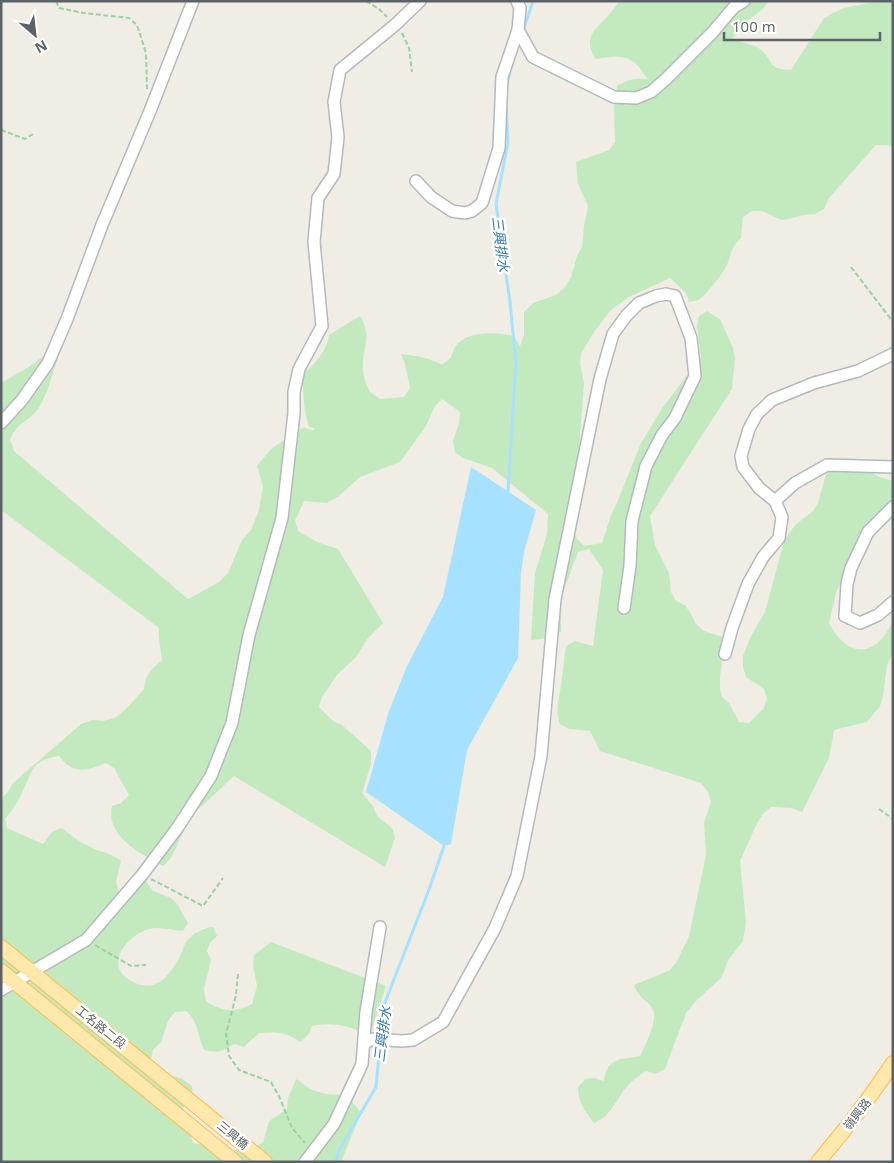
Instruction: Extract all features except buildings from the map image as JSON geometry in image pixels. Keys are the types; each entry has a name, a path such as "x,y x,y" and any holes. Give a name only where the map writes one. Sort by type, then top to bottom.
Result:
{"main road":[{"name":"工名路二段","path":"1,947 200,1108"},
{"name":"工名路二段","path":"1,971 190,1124"},
{"name":"嶺興路","path":"818,1162 863,1108 893,1063"},
{"name":"三興橋","path":"200,1108 265,1162"},
{"name":"三興橋","path":"190,1124 235,1162"}],"lane":[{"path":"1,423 22,400 48,362 68,319 102,225 150,111 193,1"},
{"path":"1,990 86,940 142,875 178,827 211,776 232,723 249,635 282,518 294,413 294,392 299,369 322,326 314,242 318,198 334,174 338,137 334,102 340,70 395,25 420,1"},
{"path":"416,181 431,197 452,211 464,213 472,211 482,204 499,148 502,77 518,30 520,8 517,1"},
{"path":"518,30 533,57 614,96 636,98 651,92 667,78 712,33 734,7 744,1"},
{"path":"364,1043 373,1039 402,1042 412,1040 442,1022 495,928 517,876 541,756 555,599 600,379 613,334 626,316 639,303 666,294 674,296 691,338 695,376 675,418 662,434 646,466 632,521 630,566 624,608"},
{"path":"725,654 748,584 762,558 779,538 782,517 776,501 760,488 743,467 740,456 748,429 757,414 772,400 814,384 858,371 893,354"},
{"path":"776,501 795,483 827,465 893,467"},
{"path":"893,507 868,532 851,568 846,584 846,616 860,623 878,615 893,602"},
{"path":"305,1162 334,1124 362,1064 366,1012 380,927"}],"path":[{"path":"56,1 59,8 130,18 137,25 146,53 147,91"},
{"path":"366,1 379,9 406,39 412,72"},
{"path":"1,130 25,139 33,134"},
{"path":"852,266 893,322"},
{"path":"879,809 893,819"},
{"path":"142,875 203,906 223,878"},
{"path":"86,940 131,966 146,965"},
{"path":"238,974 236,995 226,1034 229,1056 238,1070 271,1082 292,1128 313,1152"}],"green space":[{"path":"620,1 769,1 763,9 737,29 733,39 760,49 774,66 791,70 824,18 843,8 893,1 893,147 876,145 829,198 824,209 815,214 782,220 762,211 752,211 743,217 741,238 733,248 726,268 700,299 689,302 686,293 670,278 629,297 611,310 594,332 581,354 580,363 584,383 573,529 577,539 584,546 602,543 611,515 641,443 663,407 701,357 697,326 699,316 707,311 720,319 733,348 735,358 732,389 650,516 655,545 669,573 671,592 676,601 685,605 696,624 704,631 723,637 724,647 720,677 722,697 729,703 739,722 749,723 764,708 767,698 764,689 746,677 743,667 743,656 750,638 765,612 784,541 795,525 813,511 818,503 826,474 832,465 870,472 893,481 893,512 856,555 845,572 836,593 829,623 837,636 848,646 861,649 868,648 879,642 893,622 893,653 887,665 880,706 867,722 834,730 829,758 802,812 792,808 771,807 763,814 740,861 746,922 743,941 729,959 721,978 686,1013 665,1069 655,1074 646,1071 635,1079 625,1089 606,1116 594,1123 581,1102 578,1087 585,1079 594,1078 604,1081 608,1067 612,1063 621,1059 640,1056 645,1046 654,1020 654,1014 651,1007 639,994 634,985 670,970 676,963 689,936 706,855 704,822 711,802 708,792 701,783 600,751 590,731 569,729 560,724 558,704 566,646 575,641 593,646 603,570 589,549 578,552 562,595 561,632 541,639 531,640 535,573 547,534 548,514 492,468 463,458 455,452 453,441 459,423 460,412 442,399 435,406 426,426 400,462 360,477 339,496 327,503 304,501 295,521 298,531 317,542 338,549 383,623 368,638 356,657 337,675 322,697 319,707 333,721 342,725 371,751 371,764 362,793 373,806 377,816 393,829 395,838 385,867 234,776 190,817 175,850 163,866 127,843 114,827 111,817 112,806 121,803 129,795 114,768 106,763 80,770 64,762 59,756 41,762 32,771 19,799 5,819 7,828 43,844 52,832 61,828 85,844 112,855 121,861 116,882 119,892 129,890 141,874 153,891 171,898 178,905 188,923 183,931 161,928 149,929 134,937 122,950 118,965 121,972 137,984 144,986 152,985 164,979 174,966 189,938 198,931 213,927 217,936 210,943 207,951 211,960 204,989 206,1001 223,1009 240,1009 252,1004 257,986 253,965 254,955 271,942 386,986 371,1033 363,1033 352,1028 337,1025 317,1025 312,1026 308,1035 300,1042 281,1033 259,1033 244,1047 234,1044 220,1051 204,1050 196,1024 186,1011 175,1012 168,1021 161,1042 153,1050 151,1060 155,1070 182,1079 192,1086 193,1097 185,1105 180,1115 193,1143 233,1150 254,1148 263,1142 269,1121 287,1109 288,1098 296,1079 309,1088 321,1093 344,1096 355,1104 361,1113 341,1162 1,1162 1,985 5,971 1,963 1,798 7,793 13,783 81,724 93,720 104,721 116,717 126,709 144,689 146,678 162,660 159,628 1,510 1,383 48,353 58,358 41,404 34,414 16,429 10,440 14,451 188,599 219,582 228,573 242,540 251,530 259,510 263,486 257,466 271,449 302,428 314,430 314,428 309,427 306,416 303,380 305,373 323,352 329,335 360,316 366,330 363,372 370,392 380,399 404,397 410,388 401,354 417,356 442,365 451,357 460,341 474,335 491,333 514,336 520,346 524,335 524,312 533,303 556,295 565,287 571,277 577,256 582,247 588,206 578,184 576,162 609,150 615,142 614,108 617,86 632,80 648,79 631,60 616,57 596,59 592,51 590,39 592,34"}],"water":[{"path":"471,467 536,510 524,552 521,573 518,658 467,750 451,844 444,846 366,792 388,714 406,668 443,597"}],"waterway":[{"name":"三興排水","path":"523,31 533,1"},
{"name":"三興排水","path":"506,89 512,63"},
{"name":"三興排水","path":"506,105 508,142 496,204 510,302 516,364 508,491"},
{"name":"三興排水","path":"381,1036 384,1005 444,846"},
{"name":"三興排水","path":"336,1162 338,1152 376,1087 380,1043"}]}
